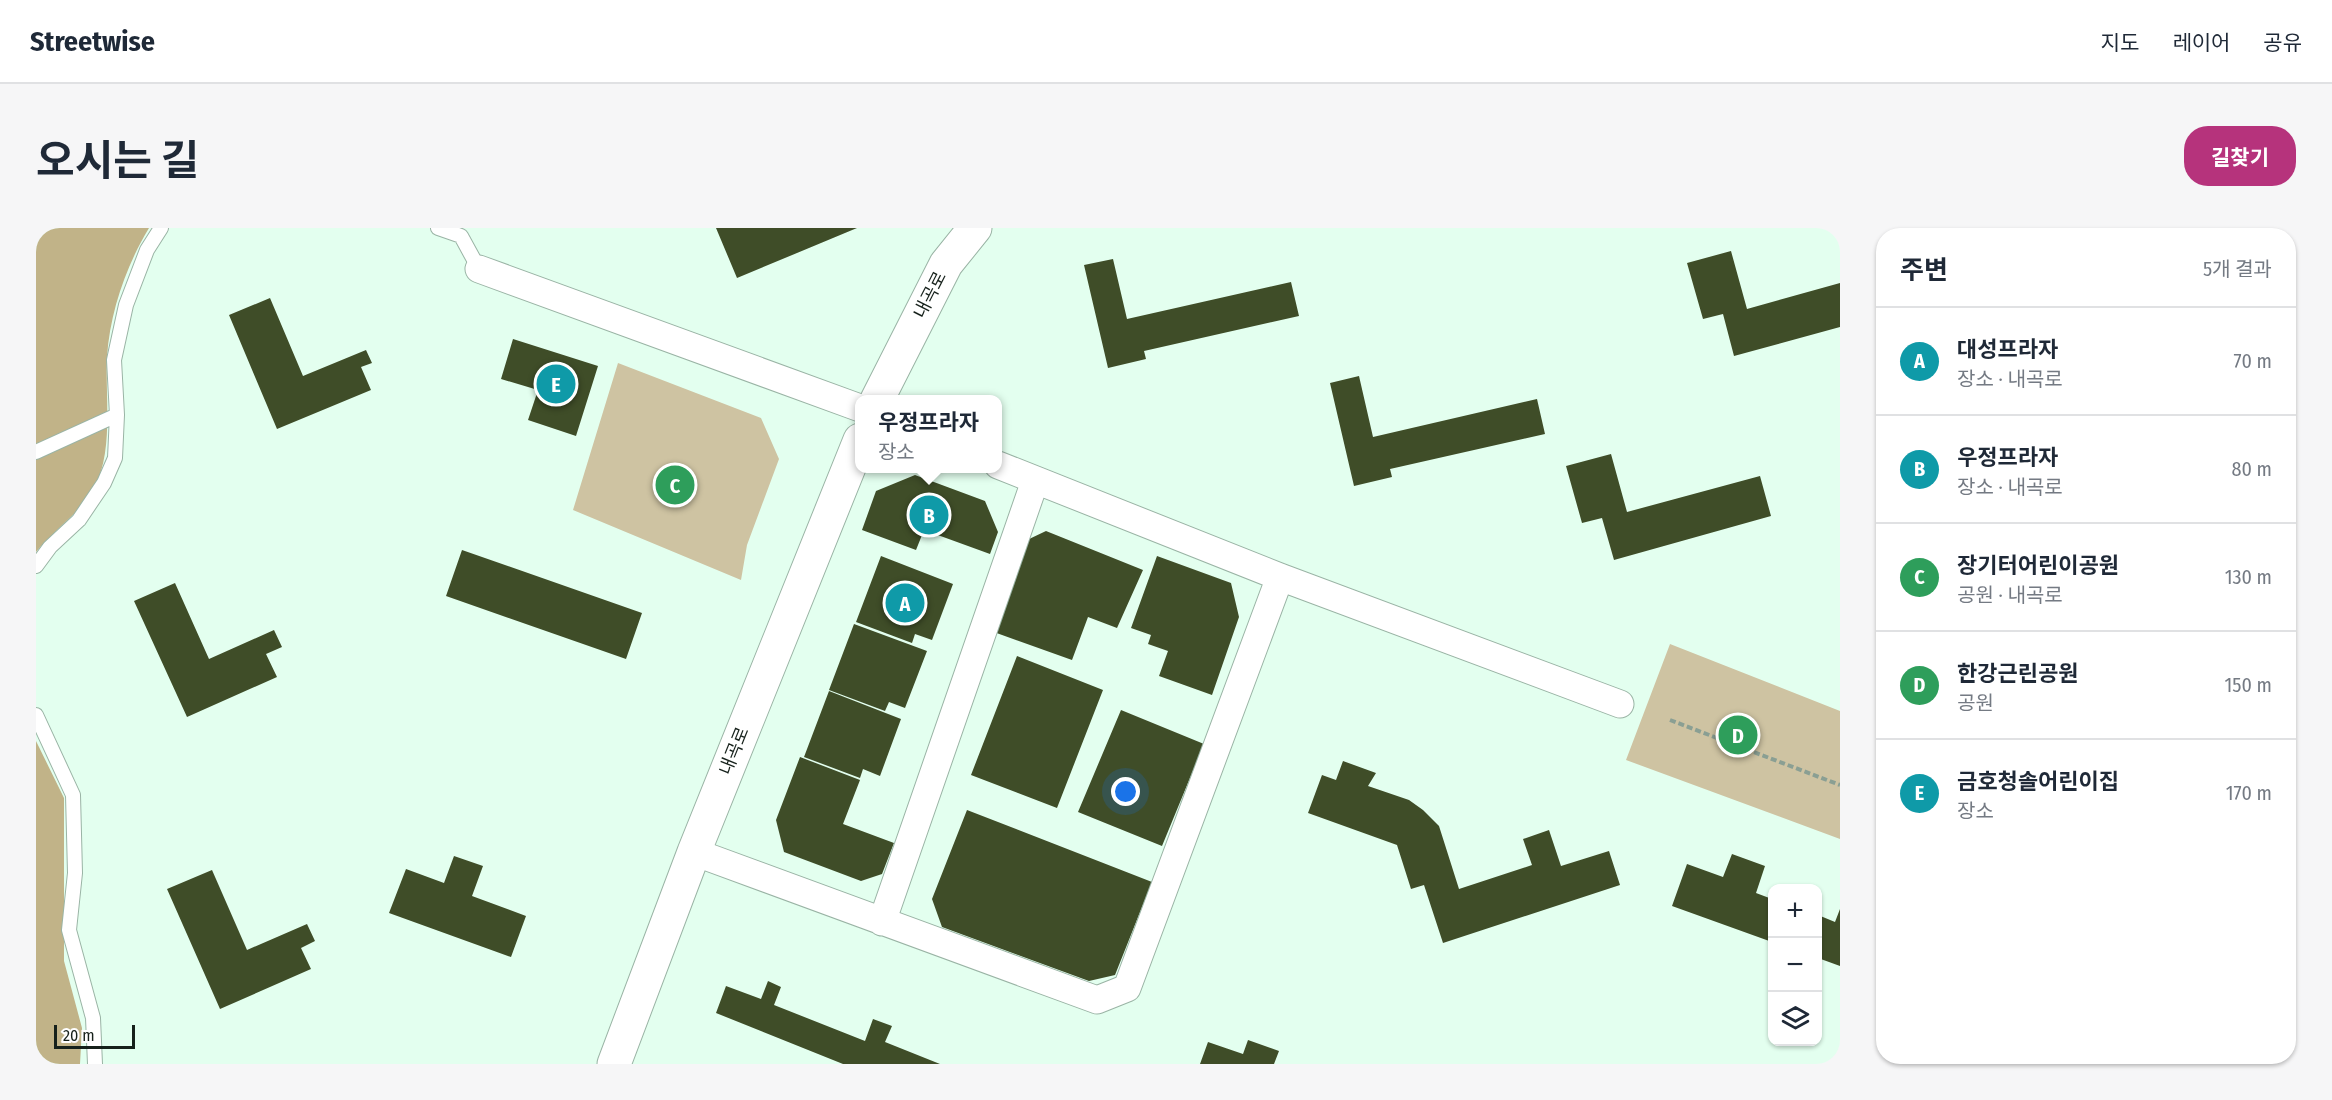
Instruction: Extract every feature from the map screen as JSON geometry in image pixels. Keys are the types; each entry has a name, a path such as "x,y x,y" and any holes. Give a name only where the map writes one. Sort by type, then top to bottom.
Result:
{"main road":[{"name":"내곡로","path":"879,395 945,264 975,228"},
{"name":"내곡로","path":"614,1064 694,852 855,452"}],"street":[{"path":"479,269 855,406"},
{"path":"1002,467 1280,577 1620,704"},
{"path":"882,922 1035,481"},
{"path":"694,852 1097,1000 1127,988 1280,577"}],"lane":[{"path":"36,566 50,547 79,520 104,483 115,458 117,415 114,360 126,305 147,250 161,228"},
{"path":"438,228 461,236 479,269"},
{"path":"36,452 117,415"},
{"path":"36,715 73,795 75,873 69,930 93,1018 95,1064"}],"path":[{"path":"1670,720 1840,785"}],"shaded area":[{"path":"36,228 149,228 126,274 112,323 107,357 106,441 100,474 94,488 82,505 36,552"},
{"path":"618,363 761,418 779,459 747,545 741,580 573,510"},
{"path":"1670,644 1840,711 1840,839 1626,760"},
{"path":"36,741 64,798 64,961 82,1028 80,1064 36,1064"}],"building":[{"path":"716,228 857,228 737,278"},
{"path":"1731,251 1747,309 1840,283 1840,327 1734,356 1723,314 1703,319 1687,263"},
{"path":"1113,259 1127,319 1291,282 1299,316 1144,351 1146,359 1108,368 1084,265"},
{"path":"270,298 303,376 366,350 372,363 361,367 371,390 277,429 229,315"},
{"path":"513,339 598,366 576,436 528,420 538,390 501,379"},
{"path":"1359,376 1373,437 1537,399 1545,434 1390,469 1392,477 1354,486 1330,383"},
{"path":"1611,454 1627,512 1760,476 1771,516 1614,560 1602,518 1582,523 1566,466"},
{"path":"915,475 985,501 998,532 990,554 924,530 916,550 862,530 876,491"},
{"path":"1046,531 1143,570 1117,628 1088,617 1072,660 991,631 1027,540"},
{"path":"462,550 642,613 626,659 446,596"},
{"path":"881,556 953,584 932,640 915,634 912,643 856,622"},
{"path":"1157,556 1231,583 1239,617 1212,695 1159,676 1168,651 1148,644 1151,635 1131,628"},
{"path":"175,583 209,659 274,630 282,647 266,654 277,677 187,717 134,601"},
{"path":"854,624 927,651 905,708 889,702 885,711 829,690"},
{"path":"1017,656 1103,690 1057,808 971,775"},
{"path":"829,691 901,719 880,776 863,769 860,778 804,757"},
{"path":"1121,710 1204,744 1162,846 1078,812"},
{"path":"800,757 860,780 843,824 894,843 882,874 861,881 784,852 776,820"},
{"path":"1343,761 1376,773 1368,786 1409,800 1439,826 1459,889 1532,865 1523,839 1549,830 1561,866 1609,851 1620,885 1443,943 1424,885 1411,889 1397,845 1308,813 1322,775 1336,780"},
{"path":"967,810 1152,882 1115,975 1089,981 942,927 932,899"},
{"path":"1732,854 1765,866 1756,893 1768,898 1768,941 1672,906 1687,864 1723,877"},
{"path":"454,856 483,866 472,896 526,916 511,957 389,913 406,869 444,883"},
{"path":"212,870 247,950 307,924 315,941 301,948 311,969 220,1009 167,889"},
{"path":"1840,909 1840,966 1822,959 1822,917 1835,922"},
{"path":"768,981 781,987 774,1005 865,1041 873,1019 892,1026 885,1042 940,1064 843,1064 716,1013 726,986 761,999"},
{"path":"1248,1040 1279,1051 1274,1064 1200,1064 1208,1042 1243,1054"}],"place":[{"name":"금호청솔어린이집","path":"556,384"},
{"name":"장기터어린이공원","path":"675,485"},
{"name":"우정프라자","path":"929,515"},
{"name":"대성프라자","path":"905,603"},
{"name":"한강근린공원","path":"1738,735"}]}
